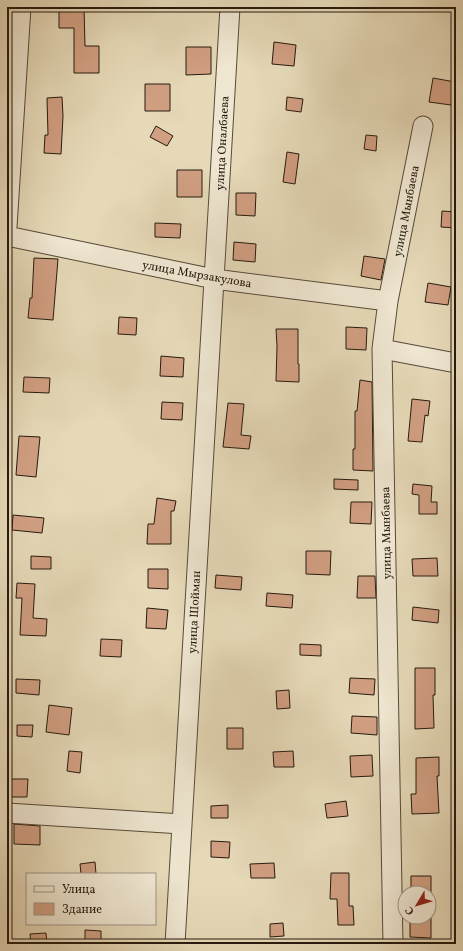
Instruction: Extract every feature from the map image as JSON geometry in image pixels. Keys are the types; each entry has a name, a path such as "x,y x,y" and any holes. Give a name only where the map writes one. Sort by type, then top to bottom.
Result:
{"street":[{"path":"7,227 21,7"},
{"name":"улица Оналбаева","path":"214,279 230,7"},
{"name":"улица Мынбаева","path":"393,944 382,349 388,301 423,126"},
{"name":"улица Мырзакулова","path":"7,236 214,279 388,301"},
{"name":"улица Шойман","path":"175,944 214,279"},
{"path":"382,349 456,363"},
{"path":"7,813 182,824"}],"building":[{"path":"59,7 84,7 85,46 99,46 99,73 74,73 74,28 59,28"},
{"path":"274,42 296,45 294,66 272,64"},
{"path":"186,47 211,47 211,74 186,75"},
{"path":"433,78 455,82 451,105 429,102"},
{"path":"145,84 170,84 170,111 145,111"},
{"path":"62,97 63,116 61,154 44,153 45,135 48,135 47,98"},
{"path":"287,97 303,99 301,112 286,110"},
{"path":"156,126 173,136 167,146 150,137"},
{"path":"366,135 377,136 376,151 364,149"},
{"path":"287,152 299,154 295,184 283,182"},
{"path":"177,170 202,170 202,197 177,197"},
{"path":"236,193 256,193 255,216 236,215"},
{"path":"442,211 456,212 456,228 441,227"},
{"path":"155,223 181,224 180,238 155,237"},
{"path":"234,242 256,244 255,262 233,260"},
{"path":"364,256 385,259 381,280 361,276"},
{"path":"34,258 58,259 53,320 28,318 30,298 32,298"},
{"path":"428,283 451,287 448,305 425,302"},
{"path":"119,317 137,318 136,335 118,334"},
{"path":"346,327 367,328 366,350 346,349"},
{"path":"276,329 298,329 299,382 276,381"},
{"path":"161,356 184,358 183,377 160,376"},
{"path":"24,377 50,378 49,393 23,392"},
{"path":"360,380 372,382 373,471 353,470 353,449 355,449 355,411 357,411"},
{"path":"412,399 430,401 428,416 425,415 422,442 408,441"},
{"path":"162,402 183,403 182,420 161,419"},
{"path":"228,403 244,404 241,435 251,436 249,449 223,447"},
{"path":"19,436 40,437 36,477 16,475"},
{"path":"334,479 358,480 358,490 334,489"},
{"path":"413,484 432,486 431,502 437,502 437,514 419,514 419,495 412,494"},
{"path":"157,498 176,501 174,511 171,511 171,544 147,544 148,524 154,524"},
{"path":"351,502 372,502 371,524 350,523"},
{"path":"13,515 44,518 42,533 12,530"},
{"path":"306,551 331,551 330,575 306,574"},
{"path":"31,556 51,557 51,569 31,569"},
{"path":"437,558 438,576 413,576 412,559"},
{"path":"148,569 168,569 168,589 148,588"},
{"path":"216,575 242,577 241,590 215,588"},
{"path":"358,576 375,576 376,598 357,598"},
{"path":"17,583 35,584 33,618 47,619 46,636 20,635 22,598 16,598"},
{"path":"267,593 293,595 292,608 266,606"},
{"path":"413,607 439,610 438,623 412,620"},
{"path":"147,608 168,610 166,629 146,628"},
{"path":"101,639 122,640 121,657 100,656"},
{"path":"300,644 321,645 321,656 300,655"},
{"path":"415,668 435,668 435,695 433,695 434,728 415,729"},
{"path":"350,678 375,679 374,695 349,693"},
{"path":"16,679 40,680 39,695 16,693"},
{"path":"289,690 290,708 277,709 276,691"},
{"path":"49,705 72,708 69,735 46,732"},
{"path":"352,716 377,717 377,735 351,733"},
{"path":"17,725 33,725 32,737 17,736"},
{"path":"227,728 243,728 243,749 227,749"},
{"path":"69,751 82,752 80,773 67,771"},
{"path":"293,751 294,767 274,767 273,752"},
{"path":"372,755 373,776 351,777 350,756"},
{"path":"439,757 439,776 437,776 439,813 412,814 411,794 416,794 416,758"},
{"path":"10,779 28,779 27,797 9,797"},
{"path":"346,801 348,816 327,818 325,804"},
{"path":"228,805 228,818 211,818 211,806"},
{"path":"14,824 40,826 40,845 14,844"},
{"path":"211,841 230,842 229,858 211,857"},
{"path":"95,862 96,873 81,873 80,864"},
{"path":"274,863 275,878 251,878 250,864"},
{"path":"331,873 349,873 349,906 353,906 354,925 338,925 337,899 330,899"},
{"path":"411,876 431,876 431,885 411,885"},
{"path":"283,923 284,936 270,937 270,924"},
{"path":"410,925 431,925 431,938 410,937"},
{"path":"85,930 101,931 101,944 85,944"},
{"path":"46,933 47,944 31,944 30,934"}]}
